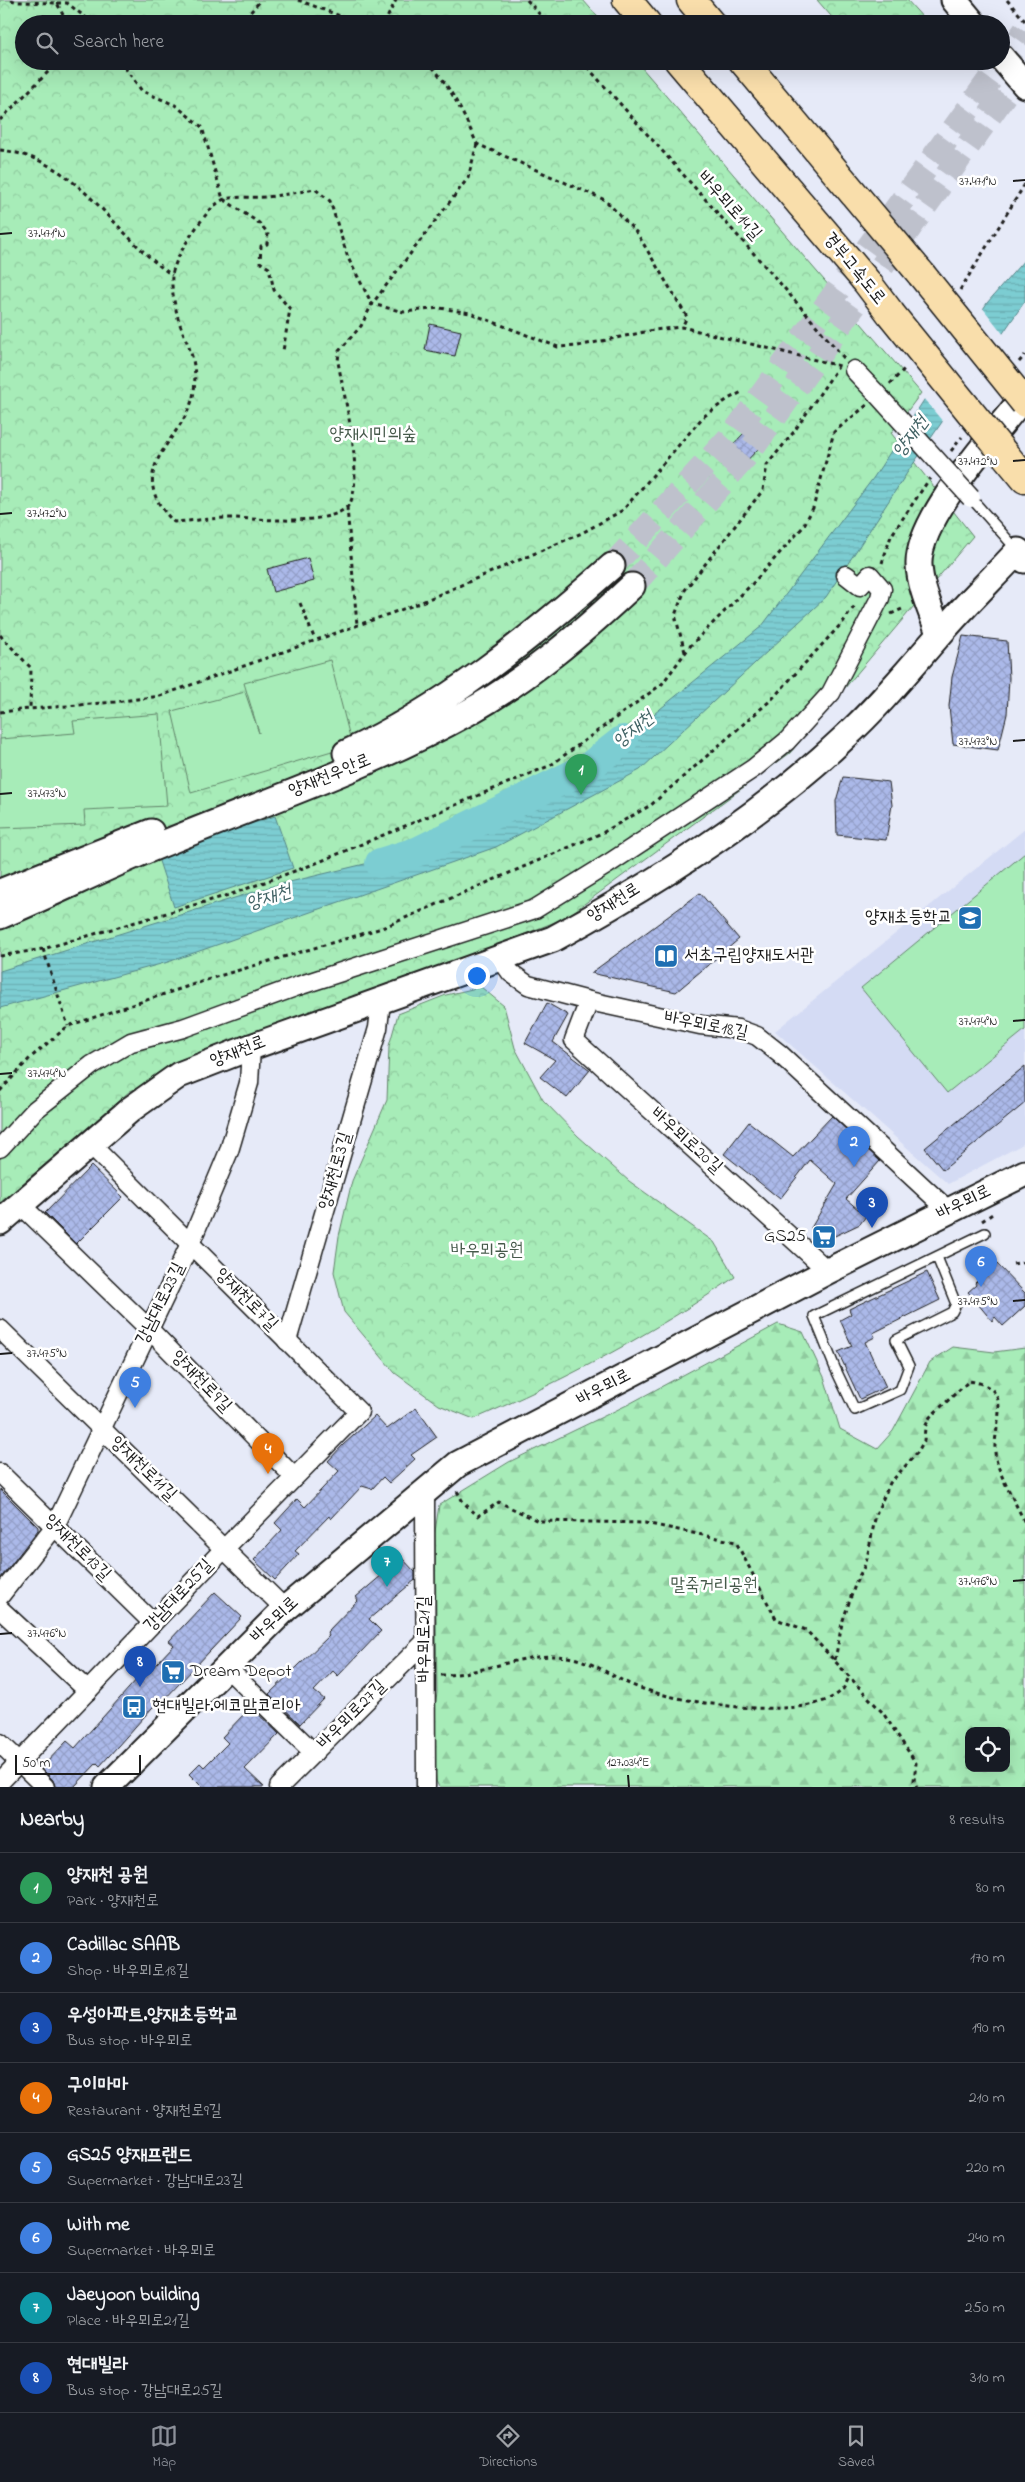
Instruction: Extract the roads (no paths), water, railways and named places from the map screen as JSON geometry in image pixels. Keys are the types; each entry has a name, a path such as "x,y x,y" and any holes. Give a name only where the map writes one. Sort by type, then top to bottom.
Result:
{"highway":[{"path":"627,0 640,15"},
{"path":"691,0 704,15"},
{"name":"경부고속도로","path":"687,70 866,281 1025,479"},
{"path":"751,70 921,274 1025,403"}],"street":[{"path":"954,0 966,15"},
{"path":"1010,68 1025,85"},
{"path":"846,368 875,392 970,498"},
{"path":"940,634 920,578 918,563 926,531 947,495 1025,396"},
{"name":"양재천로","path":"0,1222 131,1109 179,1076 251,1047 553,939 722,836 814,765 844,738 879,704 940,634 1021,556"},
{"name":"양재천우안로","path":"0,916 284,788 370,742 419,713 497,662 559,614 612,566"},
{"path":"0,1148 35,1110 92,1065 131,1042 183,1028 298,986 535,909 608,864 754,768 787,741 831,693 880,598 882,589 870,575 860,586 846,575"},
{"name":"양재천우안로","path":"0,892 417,739 469,712 513,683 567,642 632,586"},
{"name":"바우뫼로18길","path":"501,959 511,974 528,985 700,1026 738,1028 757,1036 780,1054 948,1211"},
{"name":"양재천로3길","path":"287,1341 378,1028 381,1001"},
{"name":"바우뫼로20길","path":"589,1001 574,1040 828,1271"},
{"name":"강남대로23길","path":"0,1596 55,1526 190,1244 228,1151 249,1083 251,1047"},
{"name":"양재천로7길","path":"90,1144 359,1412"},
{"name":"바우뫼로","path":"106,1787 285,1609 458,1464 828,1271 1025,1173"},
{"name":"양재천로9길","path":"20,1204 149,1329 294,1477"},
{"name":"양재천로11길","path":"0,1329 285,1609"},
{"name":"강남대로25길","path":"0,1782 224,1548 359,1412"},
{"name":"양재천로13길","path":"0,1473 153,1623"},
{"name":"바우뫼로21길","path":"425,1492 426,1787"},
{"path":"0,1609 88,1692"},
{"name":"바우뫼로27길","path":"279,1787 425,1642"},
{"path":"226,1668 314,1753"},
{"path":"0,1743 45,1787"}],"lane":[{"path":"970,498 1021,556"},
{"path":"937,1257 956,1304 952,1312 896,1340 909,1366 900,1390 855,1410 835,1368 814,1316 984,1234"}],"water":[{"path":"1025,259 1025,301 907,473 826,597 640,770 496,847 168,962 0,1008 0,971 273,886 419,851 590,766 762,626 874,477 987,303"},
{"path":"275,816 293,868 174,907 157,855"}],"waterway":[{"name":"양재천","path":"380,863 419,851 590,766 623,740"}],"tunnel":[{"path":"1010,52 1025,31"},
{"path":"632,586 751,450 1025,66"},
{"path":"612,566 735,432 997,70"}],"place":[{"name":"양재천 공원","path":"581,795"},
{"name":"양재초등학교","path":"970,918"},
{"name":"서초구립양재도서관","path":"666,956"},
{"name":"Cadillac SAAB","path":"854,1167"},
{"name":"우성아파트.양재초등학교","path":"872,1228"},
{"name":"GS25","path":"824,1237"},
{"name":"With me","path":"981,1287"},
{"name":"GS25 양재프랜드","path":"135,1408"},
{"name":"구이마마","path":"268,1474"},
{"name":"Jaeyoon building","path":"387,1587"},
{"name":"Dream Depot","path":"173,1672"},
{"name":"현대빌라","path":"140,1687"},
{"name":"현대빌라.에코맘코리아","path":"134,1707"}],"park label":[{"name":"양재시민의숲","path":"373,435"},
{"name":"바우뫼공원","path":"487,1251"},
{"name":"말죽거리공원","path":"714,1586"}]}
